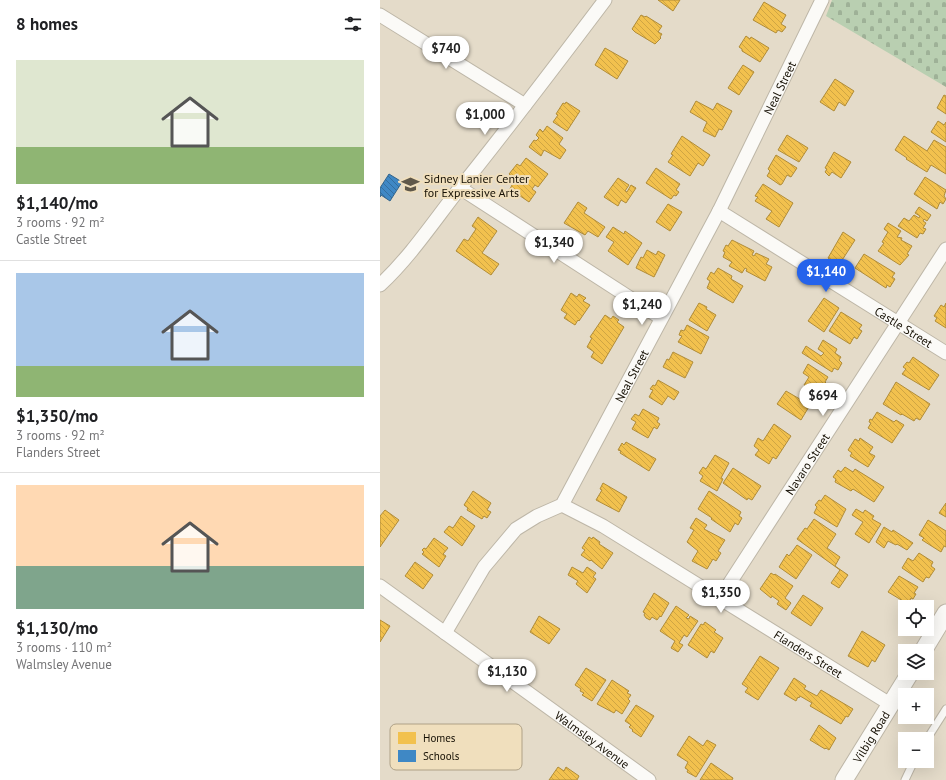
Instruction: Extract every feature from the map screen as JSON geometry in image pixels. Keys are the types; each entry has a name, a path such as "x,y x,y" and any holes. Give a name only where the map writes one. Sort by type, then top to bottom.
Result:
{"street":[{"path":"380,285 400,264 526,105 604,0"},
{"name":"Neal Street","path":"562,505 719,211 822,0"},
{"path":"380,14 526,105"},
{"path":"460,188 661,318"},
{"name":"Castle Street","path":"719,211 946,353"},
{"name":"Navaro Street","path":"720,598 946,249"},
{"path":"445,632 484,568 516,529 537,516 562,505"},
{"name":"Flanders Street","path":"562,505 603,526 890,704"},
{"name":"Walmsley Avenue","path":"380,586 649,780"},
{"path":"927,644 946,613"},
{"name":"Vilbig Road","path":"844,780 905,680"}],"lane":[{"path":"931,732 946,709"},
{"path":"905,780 911,768"}],"green space":[{"path":"832,0 946,0 946,87 826,16"}],"building: Homes":[{"path":"658,0 680,0 673,11"},
{"path":"764,2 786,15 781,24 786,27 782,32 778,30 776,33 753,20"},
{"path":"641,15 646,16 662,26 658,32 662,34 660,37 661,38 655,44 632,29"},
{"path":"746,36 750,39 751,37 769,48 760,62 742,51 739,47"},
{"path":"605,48 628,61 617,79 595,65"},
{"path":"743,65 754,72 739,95 728,88"},
{"path":"835,79 854,91 845,106 839,102 834,111 820,102"},
{"path":"944,95 946,96 946,114 937,108"},
{"path":"696,101 713,110 717,103 732,111 722,130 719,129 715,137 703,131 707,122 690,112"},
{"path":"566,102 580,111 567,131 553,122 563,103 565,104"},
{"path":"938,121 944,125 946,122 946,142 931,132"},
{"path":"547,126 563,138 559,144 566,150 560,159 544,150 541,156 529,147 534,140 536,141 539,138 536,135 540,129 543,132"},
{"path":"787,135 808,148 799,162 778,150"},
{"path":"682,136 710,155 703,166 698,163 690,176 668,162"},
{"path":"904,136 927,151 934,140 946,147 946,174 931,165 927,172 895,150"},
{"path":"834,152 851,162 841,178 832,172 829,176 825,172 827,169 825,168"},
{"path":"776,155 797,168 791,177 787,175 780,185 767,176 770,171 768,169"},
{"path":"526,158 548,174 538,187 535,185 532,189 536,192 529,202 510,189 513,183 510,181 513,177 509,174 517,164 520,166"},
{"path":"656,168 680,184 676,190 679,192 671,199 646,183"},
{"path":"925,177 946,190 944,196 946,199 943,204 940,202 937,209 914,194"},
{"path":"618,178 629,185 625,191 627,192 631,185 636,188 626,203 621,200 618,206 604,197"},
{"path":"763,184 793,203 779,227 766,219 772,211 755,201 758,197 755,196"},
{"path":"578,202 587,208 584,213 605,227 598,237 588,231 585,235 564,223"},
{"path":"668,204 682,212 670,231 656,222"},
{"path":"919,207 931,215 927,221 924,219 923,221 926,223 923,228 926,229 923,234 920,233 917,238 898,226 904,218 909,221 914,215 919,218 920,216 915,213"},
{"path":"478,217 497,231 482,253 499,264 491,275 456,251 464,239 468,241 476,229 472,226"},
{"path":"888,223 901,231 897,237 902,238 901,240 912,246 907,254 909,255 900,265 878,251 884,243 882,242 888,232 884,229"},
{"path":"613,227 624,234 625,231 642,243 628,265 608,251 614,242 606,237"},
{"path":"843,232 855,240 839,265 828,258"},
{"path":"732,240 754,251 752,255 754,256 756,253 769,259 766,264 772,267 765,281 746,271 747,269 745,268 742,273 729,266 732,262 723,257 725,252 723,251 726,245 728,246"},
{"path":"647,250 656,255 658,251 665,255 654,277 636,268 641,257 643,258"},
{"path":"864,254 895,273 892,277 895,279 890,287 887,285 886,288 855,268"},
{"path":"718,268 732,276 731,279 743,286 733,303 707,288 710,281 707,279 711,272 714,274"},
{"path":"571,293 577,297 579,294 586,298 583,301 590,305 575,325 564,318 567,314 561,310"},
{"path":"824,298 839,308 824,332 808,321"},
{"path":"699,303 707,307 706,309 716,315 707,331 689,320"},
{"path":"946,303 946,328 935,321 937,318 934,316 941,305 944,307"},
{"path":"841,312 862,325 859,329 862,331 857,339 854,337 850,344 829,331"},
{"path":"605,315 611,319 613,316 619,320 617,322 624,327 602,364 591,357 594,352 587,347 592,338 590,337"},
{"path":"687,325 709,337 701,354 678,342 682,336 679,335 681,330 684,331"},
{"path":"823,340 837,349 835,353 841,357 839,360 842,363 838,370 834,368 832,372 802,353 806,346 821,356 824,353 818,349"},
{"path":"673,352 693,362 685,378 663,367"},
{"path":"913,357 939,375 929,390 902,374 906,369 903,367 907,362 909,363"},
{"path":"808,364 828,377 825,382 827,384 824,389 821,387 817,394 804,385 809,377 803,373"},
{"path":"658,380 679,392 674,400 668,396 662,405 649,397 653,390 650,389 653,385 655,386"},
{"path":"896,382 930,404 920,420 916,418 914,421 883,404"},
{"path":"786,391 810,405 801,420 777,404"},
{"path":"643,409 659,418 657,422 660,424 657,429 654,427 648,438 632,429 636,422 631,419 635,414 639,416"},
{"path":"877,412 894,422 896,420 904,425 892,443 868,428 871,423 869,422 870,419 872,420"},
{"path":"774,424 791,436 776,459 773,457 769,464 755,455 759,450 754,446 758,438 763,441"},
{"path":"860,438 873,447 869,453 875,456 868,467 850,456 852,453 848,450 855,439 859,441"},
{"path":"626,442 656,459 649,471 620,453 621,451 618,450 622,443 624,445"},
{"path":"715,455 729,463 721,478 723,479 717,491 700,481 703,476 699,473 703,467 706,469"},
{"path":"845,467 853,472 855,469 884,487 874,502 853,489 851,491 835,482 836,479 833,477 838,470 841,472"},
{"path":"733,468 761,486 752,500 748,498 747,500 723,483"},
{"path":"603,483 627,497 619,512 596,500 602,490 600,489"},
{"path":"473,491 491,503 487,510 491,512 487,518 484,516 482,519 467,510 468,508 464,505"},
{"path":"709,491 741,512 739,516 742,518 738,525 735,523 730,532 698,509"},
{"path":"825,495 846,509 837,527 814,513 817,507 815,505 819,500 821,501"},
{"path":"946,503 946,517 939,513"},
{"path":"856,509 863,513 865,510 874,516 872,519 881,524 869,543 855,534 863,522 852,515"},
{"path":"385,510 399,520 380,547 380,516"},
{"path":"461,516 475,526 462,546 444,532 449,526 453,528"},
{"path":"696,518 707,525 704,529 725,540 718,551 721,553 716,561 713,559 707,569 692,561 698,551 687,542 694,530 690,528"},
{"path":"814,519 836,534 827,548 840,557 835,566 848,575 839,588 831,583 840,570 797,539"},
{"path":"928,520 946,531 946,547 944,546 941,552 922,540 924,538 919,535"},
{"path":"884,527 892,532 893,530 913,543 907,550 888,541 884,548 876,542"},
{"path":"589,537 592,539 593,537 600,542 599,544 613,553 602,569 591,560 590,561 581,555 585,550 582,548"},
{"path":"434,538 448,548 443,554 446,556 439,567 422,554 424,552 422,550 424,548 426,549"},
{"path":"797,545 812,555 796,579 779,567 787,554 789,556"},
{"path":"919,553 933,562 931,566 935,569 929,578 926,577 923,582 902,568 908,558 913,561"},
{"path":"415,562 433,575 423,589 405,576"},
{"path":"572,567 583,573 587,567 596,573 593,577 596,579 587,593 576,584 578,581 568,575"},
{"path":"771,573 793,586 785,598 791,603 786,610 777,604 779,601 772,596 771,598 760,589"},
{"path":"899,576 918,587 914,593 916,594 913,599 911,598 910,600 901,600 888,592"},
{"path":"654,593 669,603 661,617 660,616 657,620 652,617 650,620 646,618 644,615 645,613 643,612"},
{"path":"803,595 823,608 811,626 791,613"},
{"path":"676,606 689,615 686,618 689,619 690,616 698,621 687,637 684,635 679,643 683,645 678,652 671,648 675,641 660,631"},
{"path":"539,616 560,629 549,644 530,632"},
{"path":"380,620 390,626 380,642"},
{"path":"705,622 716,630 714,632 723,638 714,653 711,651 707,658 688,645 701,624 703,625"},
{"path":"862,631 885,645 875,662 872,660 868,667 848,656"},
{"path":"760,656 779,668 758,700 745,692 748,688 742,684"},
{"path":"586,668 606,680 592,701 582,695 584,693 575,685"},
{"path":"794,678 806,686 804,689 817,696 821,690 853,709 841,724 810,706 812,703 800,696 796,701 784,694"},
{"path":"612,680 629,691 627,693 631,695 628,699 630,701 622,714 616,710 614,713 597,704"},
{"path":"636,705 654,716 641,737 632,731 633,730 629,727 631,725 625,721"},
{"path":"819,725 836,738 829,750 810,740"},
{"path":"689,736 703,746 707,740 716,745 696,777 687,772 688,770 685,768 688,762 677,755"},
{"path":"711,763 733,778 732,780 700,780"},
{"path":"558,767 564,771 566,767 579,776 577,780 549,780"}],"building: Schools":[{"path":"389,174 402,182 390,201 381,195 380,197 380,188"}],"place":[{"name":"Sidney Lanier Center for Expressive Arts","path":"411,185"}]}
